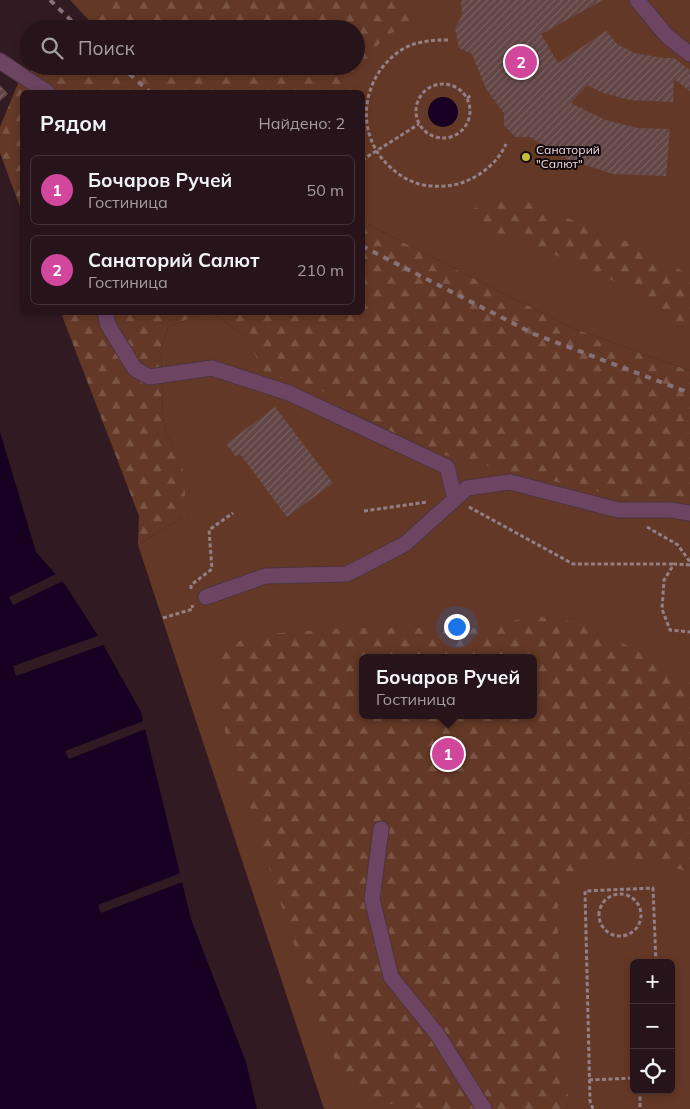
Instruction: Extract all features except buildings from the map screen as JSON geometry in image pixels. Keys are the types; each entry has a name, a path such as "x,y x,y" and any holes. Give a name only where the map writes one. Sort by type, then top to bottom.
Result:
{"street":[{"path":"637,0 667,36 690,54"},
{"path":"0,61 20,74"},
{"path":"21,75 43,90"},
{"path":"106,315 108,325 135,369 149,377 212,368 289,393 447,467 454,499"},
{"path":"196,597 265,576 347,574 405,544 467,488 510,482 618,510 671,510 690,513"},
{"path":"381,829 372,899 391,977 437,1034 484,1109"}],"path":[{"path":"448,40 432,40 404,49 387,62 374,79 366,106 366,121 369,135 376,151 393,170 405,178 418,184 447,186 468,181 486,170 497,159 506,144"},
{"path":"440,85 450,86 460,90 466,98 470,108 469,119 464,128 456,135 446,138 435,137 426,132 419,124 416,114 417,104 422,94 430,88 440,85"},
{"path":"466,98 472,95"},
{"path":"365,158 419,124"},
{"path":"364,511 454,499 573,564 690,564"},
{"path":"163,618 193,609 196,597 191,585 212,569 209,530 233,513"},
{"path":"644,525 678,545 690,564"},
{"path":"674,564 664,580 662,609 670,630 690,632"},
{"path":"593,1109 590,1101 589,1080 585,891 620,891 653,888 656,959"},
{"path":"620,891 635,900 642,915 635,930 620,937 604,930 598,915 604,900 620,891"},
{"path":"589,1080 630,1078"},
{"path":"640,1094 640,1109"}],"green space":[{"name":"Санаторий \"Салют\"","path":"70,0 690,0 690,371 570,327 365,223 365,90 184,90 292,75 365,75 365,20 89,20"},
{"path":"110,0 409,0 409,24 386,36 365,61 365,20 89,20"},
{"path":"26,75 358,75 353,90 20,90 20,207 0,153 0,127 19,81"},
{"path":"512,196 628,242 690,275 690,332 658,321 639,293 576,263 479,226 472,209"},
{"path":"365,223 570,327 690,371 690,519 622,497 462,460 387,438 354,405 306,384 265,374 245,336 215,315 365,315"},
{"path":"62,315 198,315 168,327 161,350 163,417 166,434 172,443 181,450 187,514 138,545 139,516"},
{"path":"198,315 215,315 245,336 690,462 690,1109 324,1109 138,545 187,514 172,443 166,434 163,417 161,350 168,327"},
{"path":"534,616 583,623 690,678 690,872 640,861 606,860 591,864 577,873 564,886 561,895 557,912 565,1085 572,1109 428,1109 382,1103 345,1079 325,1040 226,734 214,683 221,649 254,635 348,628 482,628"}],"shaded area":[{"path":"443,97 454,101 458,112 454,123 443,127 432,123 428,112 432,101"},
{"path":"0,432 36,552 66,586 100,639 141,712 191,919 246,1062 257,1109 0,1109"}],"pier":[{"path":"58,573 65,580 13,605 9,597"},
{"path":"100,635 106,644 16,676 13,666"},
{"path":"146,720 148,728 69,759 65,751"},
{"path":"183,872 185,881 101,913 98,905"}],"railway":[{"path":"50,0 71,20"},
{"path":"130,75 148,90"},
{"path":"365,248 534,334 690,393"}],"place":[{"name":"Санаторий Салют","path":"521,62"},
{"name":"Санаторий \"Салют\"","path":"526,157"},
{"name":"Бочаров Ручей","path":"448,754"}]}
